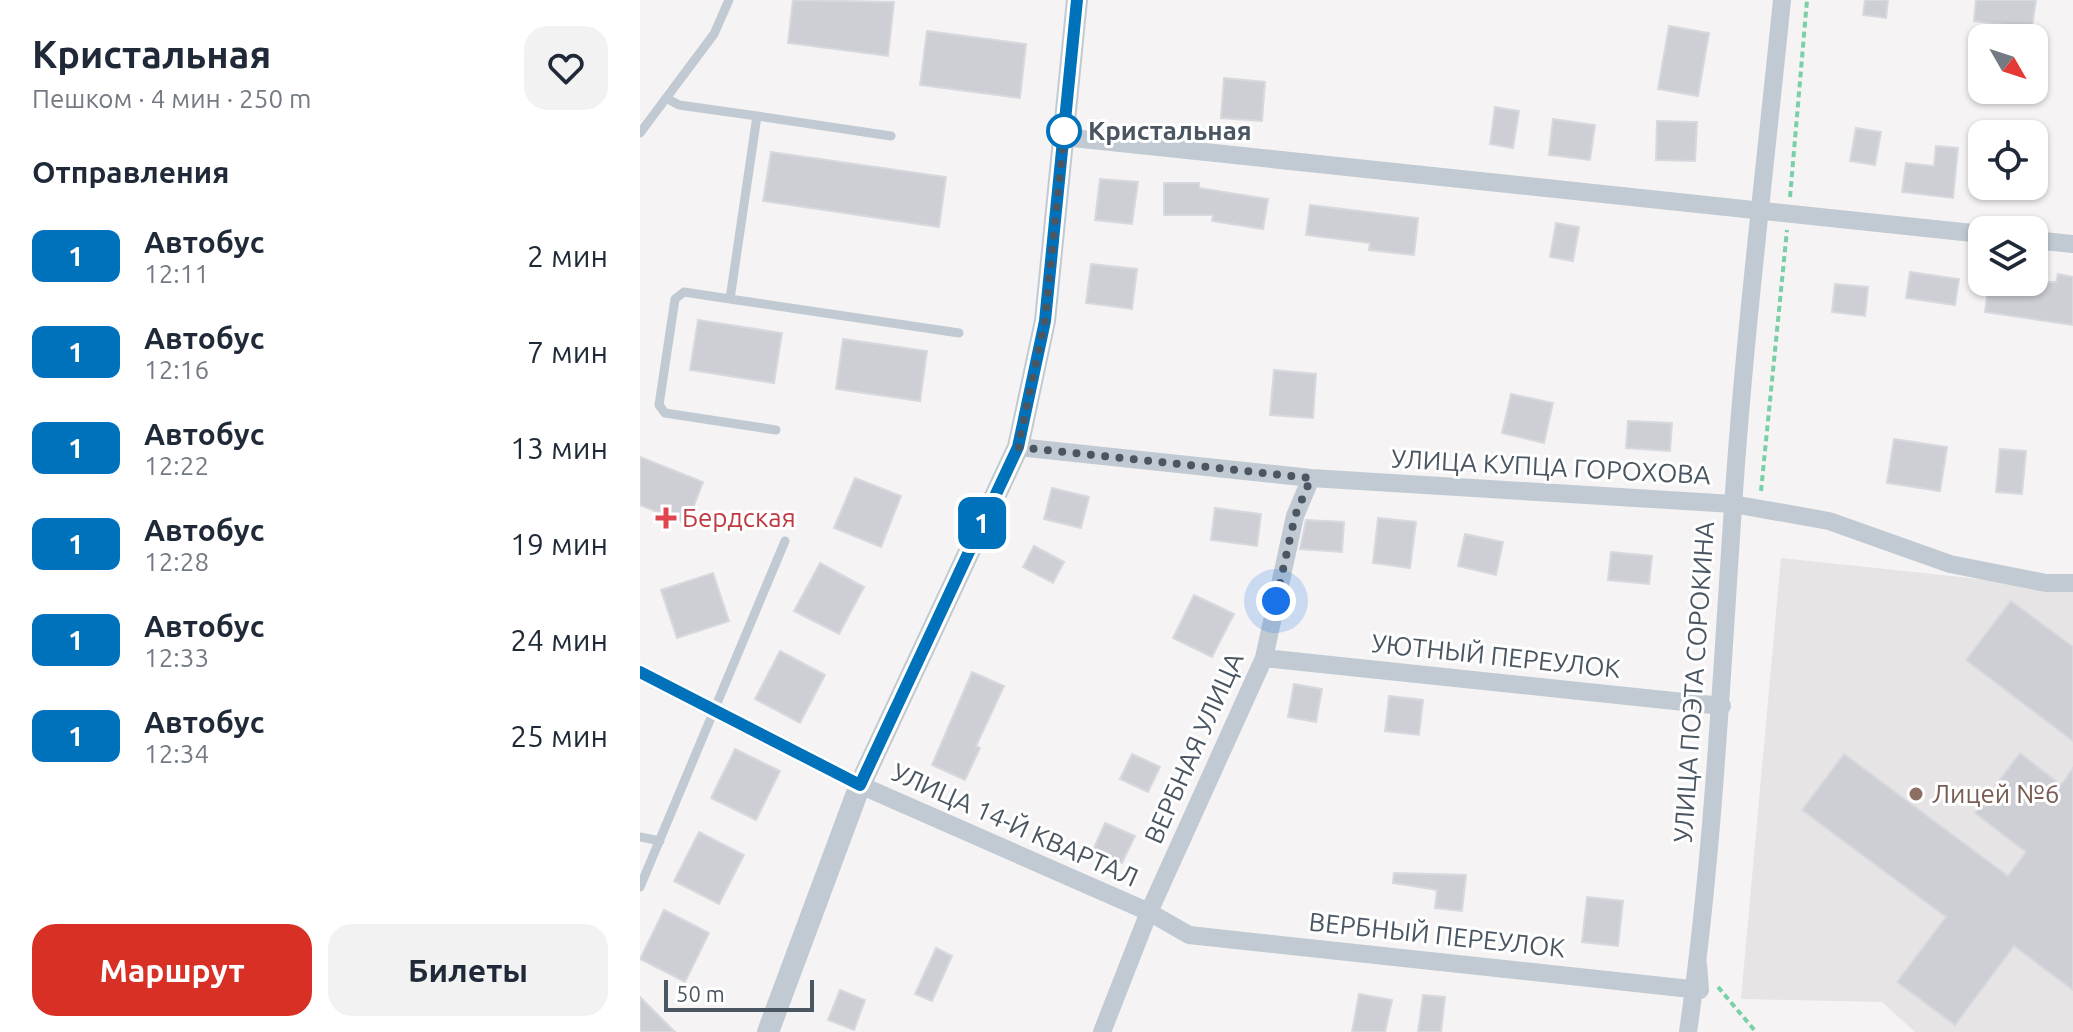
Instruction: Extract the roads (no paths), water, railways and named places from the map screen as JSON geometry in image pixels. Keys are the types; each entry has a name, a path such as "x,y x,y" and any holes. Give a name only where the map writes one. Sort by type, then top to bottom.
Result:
{"street":[{"path":"768,1032 860,785 1018,447 1045,321 1077,0"},
{"name":"УЛИЦА ПОЭТА СОРОКИНА","path":"1688,1032 1698,964 1722,706 1733,504 1782,0"},
{"path":"1063,137 1968,233"},
{"path":"2048,241 2073,244"},
{"name":"УЛИЦА КУПЦА ГОРОХОВА","path":"1018,447 1311,478 1733,504 1829,521 1950,564 2046,583 2073,583"},
{"name":"ВЕРБНАЯ УЛИЦА","path":"1102,1032 1149,912 1264,658 1295,516 1311,478"},
{"name":"УЮТНЫЙ ПЕРЕУЛОК","path":"1264,658 1722,706"},
{"name":"УЛИЦА 14-Й КВАРТАЛ","path":"640,672 860,785 1149,912"},
{"name":"ВЕРБНЫЙ ПЕРЕУЛОК","path":"1149,912 1189,935 1700,990 1698,964"}],"lane":[{"path":"640,133 714,34 729,0"},
{"path":"666,98 679,105 891,136"},
{"path":"730,299 757,116"},
{"path":"776,430 661,410 659,405 675,299 684,292 959,333"},
{"path":"640,887 785,541"},
{"path":"640,837 660,841"}],"place":[{"name":"Кристальная","path":"1064,131"},
{"name":"Бердская","path":"666,518"},
{"name":"Лицей №6","path":"1916,794"}]}
